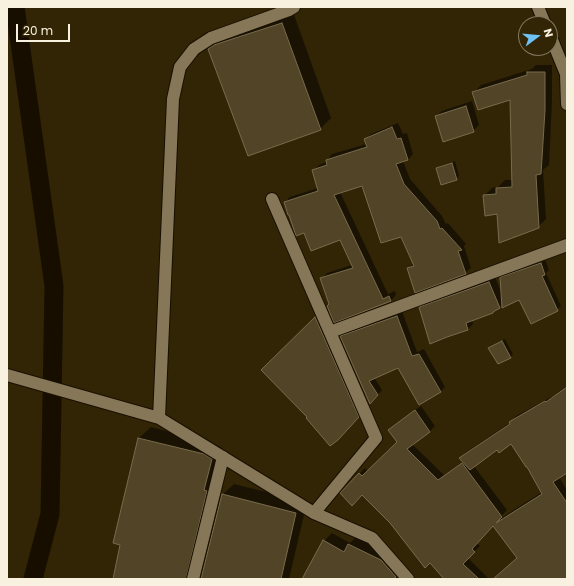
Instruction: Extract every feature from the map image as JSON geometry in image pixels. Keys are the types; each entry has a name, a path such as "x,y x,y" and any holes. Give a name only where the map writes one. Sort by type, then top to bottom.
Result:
{"street":[{"path":"159,418 173,99 180,67 194,48 211,38 294,7"},
{"path":"558,54 566,74 567,104"},
{"path":"272,199 376,438 314,513"},
{"path":"330,332 567,245"},
{"path":"7,375 159,418 314,513 372,538 408,579"},
{"path":"193,579 223,457"}],"building":[{"path":"282,23 321,130 248,156 208,49 214,45"},
{"path":"527,72 545,72 545,110 541,174 536,175 539,228 499,243 497,214 485,216 483,195 496,194 496,188 512,187 510,100 478,110 472,92 527,75"},
{"path":"466,106 474,132 443,142 435,116"},
{"path":"392,127 397,139 401,138 408,160 396,164 404,184 437,221 440,229 442,228 462,250 458,251 466,274 415,293 407,268 414,266 401,237 381,243 362,186 334,195 383,299 389,296 391,301 334,323 327,306 329,304 320,278 353,268 340,240 311,251 304,233 296,236 284,202 318,191 312,170 327,165 326,160 367,147 364,139"},
{"path":"452,163 457,180 441,185 436,168"},
{"path":"541,263 545,275 542,276 558,311 531,324 519,300 502,308 500,277"},
{"path":"489,282 500,308 493,313 466,323 468,330 430,344 419,307"},
{"path":"397,316 412,356 419,354 441,392 419,405 398,368 369,381 378,395 370,404 340,336"},
{"path":"315,317 359,417 338,440 330,446 306,418 307,417 261,370"},
{"path":"502,341 511,358 498,364 488,348"},
{"path":"567,387 567,473 553,482 567,503 567,579 493,579 517,558 493,526 472,549 475,552 463,564 479,579 444,579 430,563 425,568 390,523 362,495 352,506 340,493 359,473 362,476 397,442 388,430 415,410 430,432 407,449 438,480 462,463 502,517 496,523 542,494 527,467 511,444 499,453 497,450 470,470 459,458 510,424 509,422 545,401 546,402"},
{"path":"138,438 204,454 212,459 204,490 207,491 186,579 113,579 120,545 113,543"},
{"path":"222,494 296,513 281,579 201,579"},
{"path":"323,540 344,552 348,544 381,560 396,577 393,579 302,579"}],"waterway":[{"path":"15,7 54,286 50,514 33,579"}]}
